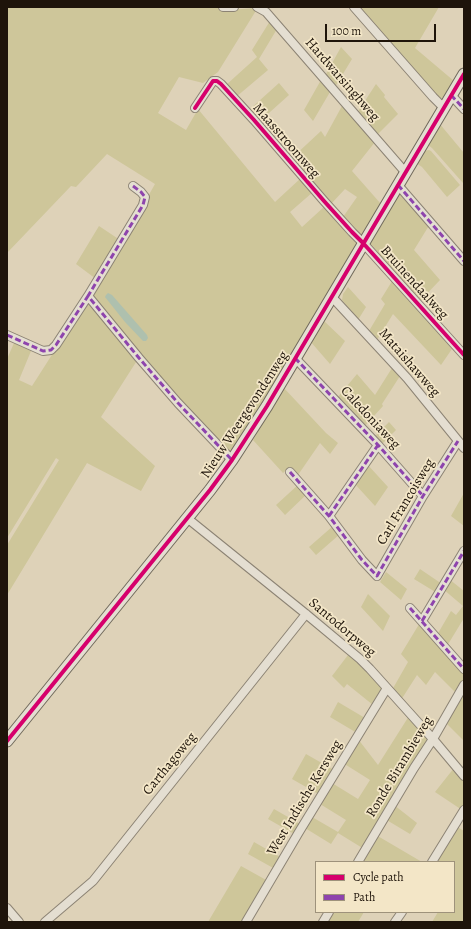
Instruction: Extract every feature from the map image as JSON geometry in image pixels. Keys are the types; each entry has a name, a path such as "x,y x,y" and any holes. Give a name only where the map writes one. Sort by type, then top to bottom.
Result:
{"street":[{"path":"223,7 234,7"},
{"name":"Hardwarsinghweg","path":"257,7 266,12 406,173"},
{"path":"354,7 444,108"},
{"name":"Nieuw Weergevondenweg","path":"7,740 187,518 232,460 267,406 464,74"},
{"name":"Maasstroomweg","path":"195,108 211,84 215,81 219,82 324,201 364,243"},
{"path":"451,96 464,109"},
{"path":"398,185 464,261"},
{"path":"7,335 43,351 54,348 88,296 143,205 145,197 133,186"},
{"name":"Bruinendaalweg","path":"364,243 464,355"},
{"path":"88,296 178,403 232,460"},
{"name":"Mataishawweg","path":"332,297 407,378 464,448"},
{"name":"Caledoniaweg","path":"295,358 378,445 423,496"},
{"name":"Carl Francoisweg","path":"329,516 362,560 377,576 423,496 458,441"},
{"path":"290,472 329,516 378,445"},
{"name":"Santodorpweg","path":"187,518 306,614 365,664 433,739 464,776"},
{"path":"422,621 464,551"},
{"path":"410,608 464,669"},
{"name":"Carthagoweg","path":"45,922 93,881 306,614"},
{"name":"Ronde Birambieweg","path":"359,861 464,685"},
{"name":"West Indische Kersweg","path":"246,922 387,688"},
{"path":"433,861 464,810"},
{"path":"7,908 19,922"},
{"path":"323,922 328,913"},
{"path":"395,922 401,913"}],"shaded area":[{"path":"7,7 217,7 228,10 257,9 218,72 203,83 179,77 158,113 186,130 198,109 275,202 301,178 313,192 290,212 302,227 325,206 359,241 235,448 229,450 225,449 181,402 92,296 155,184 107,154 76,187 71,186 7,253"},
{"path":"357,7 439,7 415,48 454,81 446,95 440,99 437,98"},
{"path":"270,21 277,29 259,59 268,70 236,97 226,85 257,57 252,50"},
{"path":"341,47 352,59 335,87 325,76"},
{"path":"321,80 330,92 313,121 304,110"},
{"path":"279,83 289,95 260,121 249,110"},
{"path":"376,84 385,95 384,97 398,114 376,136 357,113"},
{"path":"342,106 344,106 375,142 352,171 381,204 363,236 343,217 357,197 345,189 331,204 293,157 321,131 325,137"},
{"path":"439,123 464,153 464,184 428,145"},
{"path":"429,150 460,185 447,197 422,167 416,163 424,151"},
{"path":"400,193 430,224 414,250 440,280 420,301 371,246 370,243 397,195"},
{"path":"99,226 120,240 96,279 76,264"},
{"path":"394,278 454,346 441,365 393,314 377,340 369,331 385,304 381,299"},
{"path":"348,287 366,307 358,320 342,300 343,294"},
{"path":"108,293 112,295 147,335 148,338 146,341 143,341 125,322 105,297"},
{"path":"87,300 138,359 101,417 155,466 141,491 87,463 7,595 7,545 59,460 56,458 7,538 7,359 14,343 31,351 19,380 32,386"},
{"path":"323,320 345,341 330,364 310,341"},
{"path":"392,368 400,376 382,404 383,406 364,427 337,398 357,374 375,395"},
{"path":"283,387 326,433 338,443 330,454 320,443 298,475 290,467 283,473 253,440"},
{"path":"389,422 396,430 381,445 374,437"},
{"path":"367,464 388,487 375,506 354,483"},
{"path":"299,484 307,494 285,515 276,505"},
{"path":"464,493 464,526 451,516"},
{"path":"333,526 340,534 316,555 309,547"},
{"path":"420,569 442,584 437,593 414,579"},
{"path":"386,572 407,589 401,600 380,582"},
{"path":"449,579 464,591 464,618 447,646 437,635 451,611 456,615 463,606 443,589"},
{"path":"368,594 390,616 383,631 361,607"},
{"path":"421,621 464,672 464,682 457,694 435,672 426,685 417,675 401,700 392,690 408,662 401,654"},
{"path":"348,655 359,662 382,688 382,691 373,705 347,684 344,688 332,676"},
{"path":"464,691 464,741 446,723"},
{"path":"338,702 365,718 357,733 330,717"},
{"path":"409,716 428,740 364,849 338,833 331,844 305,828 312,817 338,832 346,820 320,804 332,783 358,799 370,780 343,763 358,739 378,765"},
{"path":"306,754 334,770 320,795 292,779"},
{"path":"454,768 464,781 464,807 462,810 435,792"},
{"path":"394,805 417,823 410,834 385,819"},
{"path":"274,809 302,825 296,835 268,819"},
{"path":"456,826 464,831 464,922 432,922 437,913 455,913 455,861 436,861"},
{"path":"376,835 420,861 362,861"},
{"path":"254,842 282,858 275,869 248,854"},
{"path":"241,866 268,881 244,922 208,922"},
{"path":"332,913 363,913 358,922 327,922"}],"marked path":[{"path":"451,95 464,109"},
{"path":"398,185 464,261"},
{"path":"133,186 145,197 143,205 88,296 178,403 232,460"},
{"path":"7,335 43,351 51,350 56,345 88,296"},
{"path":"295,358 378,445 423,496"},
{"path":"290,472 329,516 362,560 377,576 423,496 458,441"},
{"path":"329,516 378,445"},
{"path":"422,621 464,551"},
{"path":"410,608 464,669"}],"cycle path":[{"path":"7,741 210,490 232,460 267,406 464,74"},
{"path":"195,108 213,81 217,81 221,84 324,201 464,355"}]}
